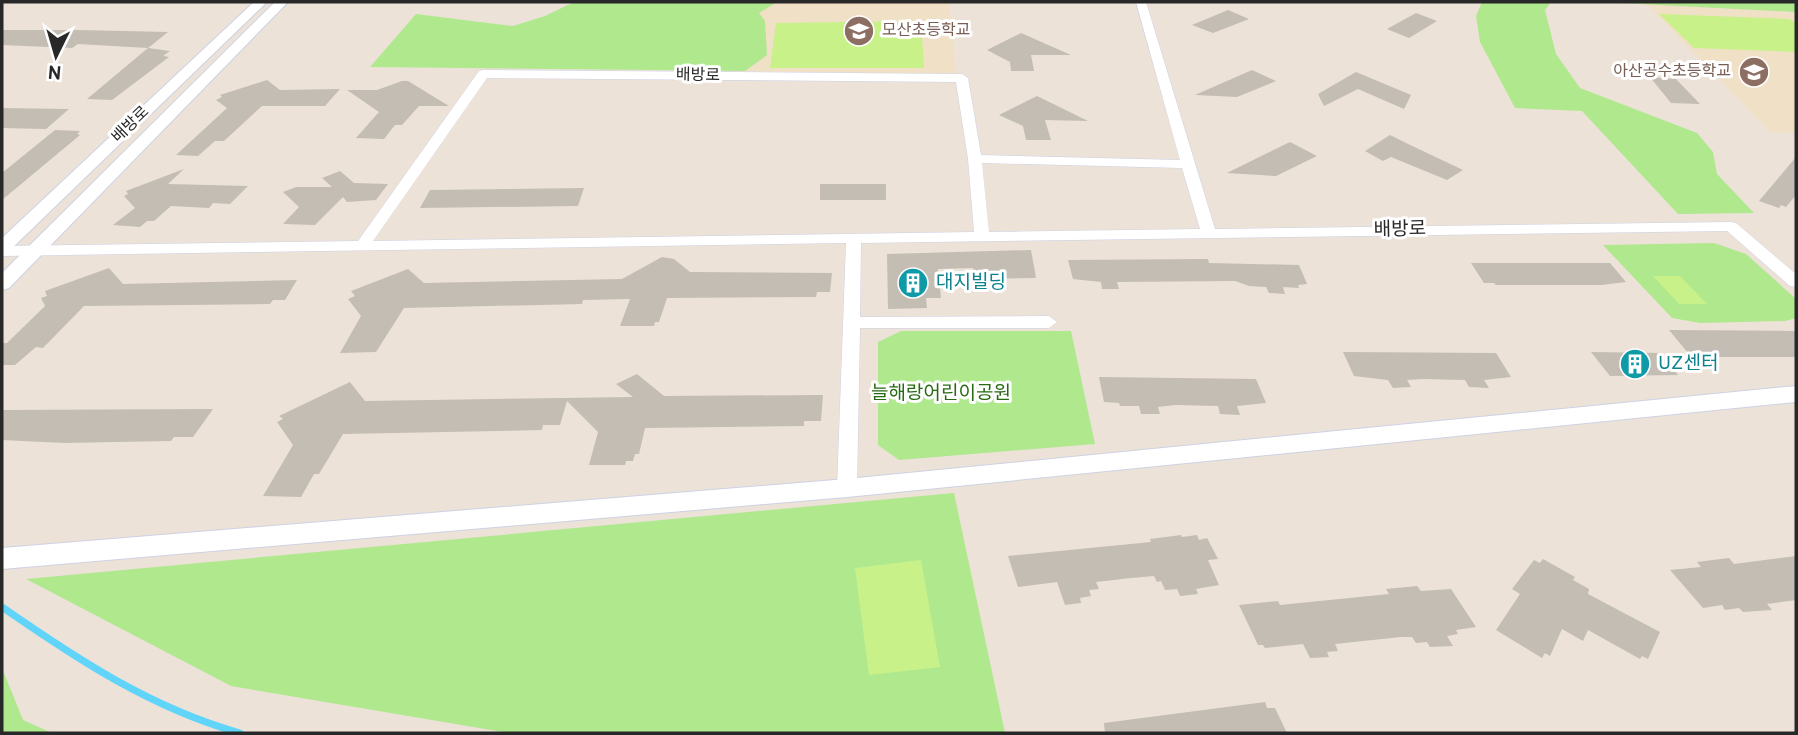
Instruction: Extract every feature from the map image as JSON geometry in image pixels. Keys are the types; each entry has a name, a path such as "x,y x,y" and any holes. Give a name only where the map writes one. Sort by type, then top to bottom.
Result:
{"street":[{"name":"배방로","path":"2,249 261,2"},
{"name":"배방로","path":"2,284 282,2"},
{"path":"1140,2 1209,233"},
{"name":"배방로","path":"363,246 483,74 962,78 975,159 982,237"},
{"path":"975,159 1188,164"},
{"name":"배방로","path":"2,249 1731,226 1796,282"},
{"path":"847,488 854,239"},
{"path":"852,323 1049,322"},
{"path":"2,559 847,488 1796,394"}],"shaded area":[{"name":"모산초등학교","path":"777,2 949,2 956,74 745,71 767,55 758,13"},
{"name":"아산공수초등학교","path":"1645,2 1796,12 1796,133 1770,132"}],"green space":[{"path":"574,2 777,2 759,13 765,21 767,55 745,71 370,67 416,14 513,26 545,16"},
{"path":"1482,2 1551,2 1545,10 1556,54 1580,88 1697,133 1713,152 1717,174 1754,213 1678,214 1582,111 1515,108 1480,42 1476,16"},
{"path":"1602,2 1791,2 1796,5 1796,12"},
{"path":"1659,14 1790,19 1796,24 1796,52 1694,48"},
{"path":"921,21 924,68 770,68 776,23"},
{"path":"1714,243 1746,254 1796,299 1796,318 1785,321 1700,323 1672,318 1603,245"},
{"path":"1653,276 1680,276 1707,304 1679,304"},
{"name":"늘해랑어린이공원","path":"901,331 1071,331 1095,444 899,460 878,445 878,342"},
{"path":"954,493 1005,733 509,733 231,686 26,579"},
{"path":"921,560 940,667 869,675 855,568"},
{"path":"2,668 23,720 52,733 2,733"}],"building":[{"path":"1228,10 1249,19 1213,33 1192,25"},
{"path":"1416,13 1437,21 1409,38 1387,29"},
{"path":"2,30 168,32 148,48 78,44 72,48 2,45"},
{"path":"1021,33 1071,55 1031,55 1034,71 1011,71 1010,62 987,50"},
{"path":"148,48 170,51 163,56 169,57 112,100 87,99"},
{"path":"1252,70 1276,81 1237,97 1195,95"},
{"path":"1356,72 1411,95 1404,109 1358,89 1324,106 1318,94"},
{"path":"1650,77 1676,79 1700,104 1671,103"},
{"path":"267,80 280,90 340,89 325,106 262,106 224,141 215,141 198,156 176,155 227,108 216,100 222,97 220,95"},
{"path":"408,81 449,106 419,106 402,125 395,125 384,139 356,138 379,112 347,90 377,90"},
{"path":"1037,96 1088,121 1045,120 1051,140 1026,140 1023,126 999,115"},
{"path":"2,108 69,109 46,129 2,128"},
{"path":"55,130 80,131 77,134 80,135 2,200 2,173"},
{"path":"1390,135 1463,170 1447,180 1391,157 1383,161 1365,151"},
{"path":"1290,142 1317,156 1276,176 1227,173"},
{"path":"1796,157 1796,195 1786,207 1781,205 1779,208 1759,201"},
{"path":"184,169 168,184 248,186 230,204 213,203 209,208 171,206 154,221 147,221 140,227 113,225 135,208 124,196 128,194 126,191"},
{"path":"340,171 354,183 388,184 376,200 347,202 343,197 315,225 283,224 299,207 283,192 296,187 332,187 322,178"},
{"path":"820,184 886,184 886,200 820,200"},
{"path":"584,188 578,206 420,208 430,190"},
{"name":"대지빌딩","path":"1031,250 1036,278 974,279 973,268 938,269 941,298 926,298 927,308 888,309 887,254"},
{"path":"662,257 674,259 690,272 832,273 830,292 817,292 816,297 667,298 659,322 655,322 654,326 620,326 630,299 583,300 582,304 404,308 376,352 340,353 361,316 348,299 355,296 351,291 408,269 424,283 622,279"},
{"path":"1208,259 1209,263 1299,265 1307,284 1298,285 1299,288 1283,287 1285,294 1269,293 1266,287 1249,286 1235,281 1117,282 1119,289 1102,289 1101,282 1073,279 1068,260"},
{"path":"1471,263 1610,263 1626,282 1601,285 1496,285 1484,283"},
{"path":"109,268 123,284 297,280 285,300 273,300 270,304 84,306 43,348 36,347 15,365 2,365 2,343 7,343 45,306 41,298 47,296 45,291"},
{"path":"1669,330 1796,331 1796,357 1705,357 1701,353 1688,353"},
{"path":"1343,352 1496,353 1511,377 1484,380 1489,388 1469,387 1465,380 1423,379 1407,380 1411,387 1393,388 1388,380 1354,376"},
{"name":"UZ센터","path":"1591,352 1661,353 1678,375 1610,376"},
{"path":"637,374 664,396 823,395 821,421 804,421 804,426 645,428 639,454 635,454 633,461 626,461 625,465 589,465 598,432 567,401 560,425 543,425 542,430 343,434 319,474 314,474 301,497 263,496 293,445 277,422 283,419 279,416 350,382 365,401 633,397 616,384"},
{"path":"1099,377 1256,379 1266,403 1237,406 1240,415 1220,414 1218,406 1175,405 1158,407 1160,414 1141,414 1139,406 1120,406 1119,403 1104,402"},
{"path":"213,409 193,437 174,437 171,441 64,443 2,440 2,410"},
{"path":"1197,535 1199,540 1207,538 1218,559 1208,560 1219,585 1196,589 1198,594 1180,596 1177,589 1165,590 1161,581 1157,582 1154,576 1096,582 1099,589 1089,590 1091,596 1080,598 1081,603 1065,605 1057,582 1018,587 1008,556 1151,542 1150,539"},
{"path":"1796,556 1796,600 1767,604 1772,610 1743,612 1739,608 1725,610 1722,605 1703,608 1670,570 1701,567 1697,562 1729,558 1734,564"},
{"path":"1543,559 1575,577 1573,580 1589,589 1588,594 1660,632 1648,659 1642,656 1640,659 1588,630 1583,641 1562,629 1550,656 1545,653 1542,658 1496,630 1520,594 1512,589 1534,560 1540,563"},
{"path":"1417,586 1421,591 1451,589 1476,627 1456,630 1458,634 1447,636 1453,646 1430,647 1427,642 1416,643 1412,637 1401,637 1335,644 1338,651 1327,652 1329,657 1310,658 1303,644 1265,648 1258,645 1239,605 1278,601 1280,605 1389,594 1386,589"},
{"path":"1265,702 1267,708 1275,708 1287,733 1105,733 1104,723"}],"waterway":[{"path":"2,607 58,645 145,696 207,723 240,733"}],"place":[{"name":"모산초등학교","path":"859,31"},
{"name":"아산공수초등학교","path":"1754,72"},
{"name":"대지빌딩","path":"913,283"},
{"name":"UZ센터","path":"1635,364"}]}
